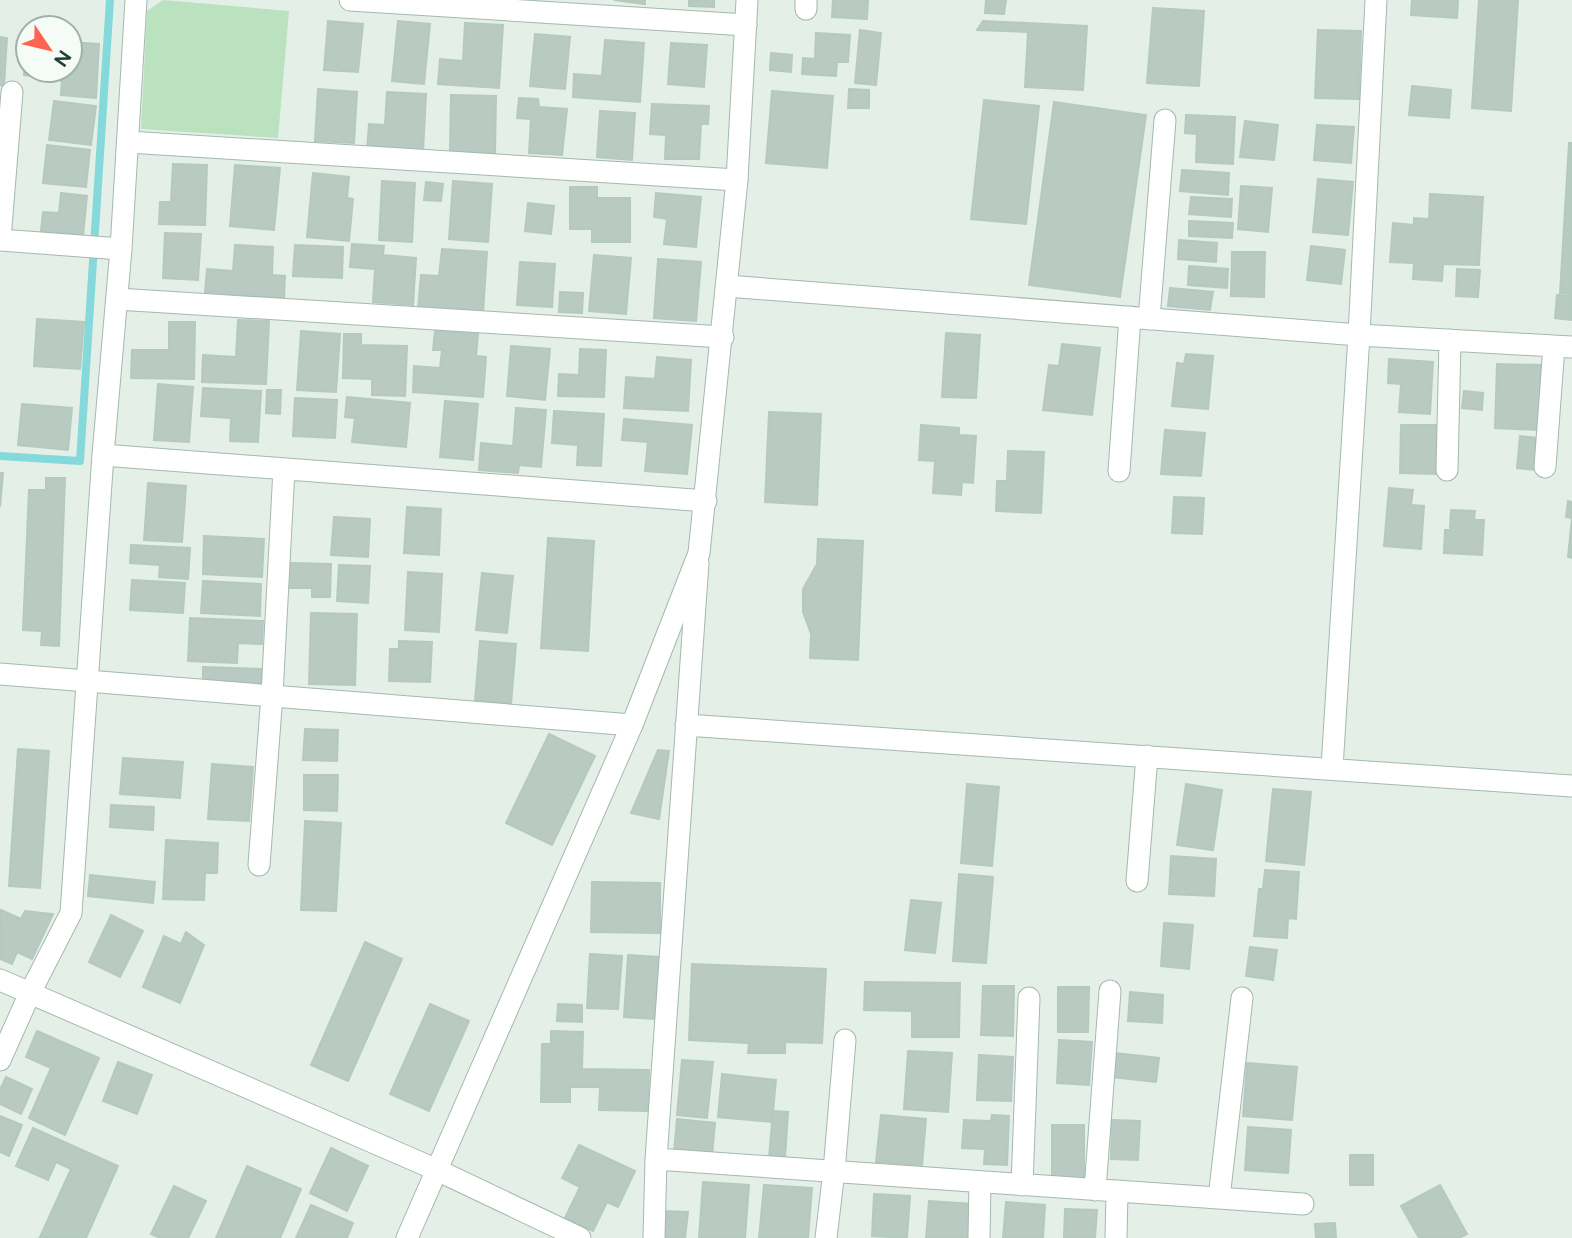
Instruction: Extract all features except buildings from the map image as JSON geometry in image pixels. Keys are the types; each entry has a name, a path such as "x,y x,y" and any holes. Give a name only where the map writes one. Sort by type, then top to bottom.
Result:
{"street":[{"path":"0,1060 30,993 71,913 103,455 121,249 136,0"},
{"path":"350,0 746,25"},
{"path":"654,1238 656,1159 686,725 699,553 737,180 747,0"},
{"path":"1332,768 1359,335 1376,0"},
{"path":"12,92 0,240 121,249"},
{"path":"1119,471 1165,120"},
{"path":"128,142 737,180"},
{"path":"727,286 1359,335 1563,346 1545,467"},
{"path":"117,299 723,337"},
{"path":"1447,470 1450,340"},
{"path":"103,455 706,501"},
{"path":"259,864 272,695 284,469"},
{"path":"407,1238 632,725 699,553"},
{"path":"0,674 632,725"},
{"path":"686,725 1572,786"},
{"path":"1137,881 1147,756"},
{"path":"0,980 437,1170 580,1238"},
{"path":"1095,1190 1110,991"},
{"path":"1022,1185 1029,998"},
{"path":"1219,1198 1242,998"},
{"path":"826,1238 845,1040"},
{"path":"656,1159 1303,1204"},
{"path":"979,1238 980,1182"},
{"path":"1116,1238 1117,1192"}],"green space":[{"path":"163,0 289,11 278,138 141,129 147,11"}],"waterway":[{"path":"0,456 80,461 110,0"}]}
